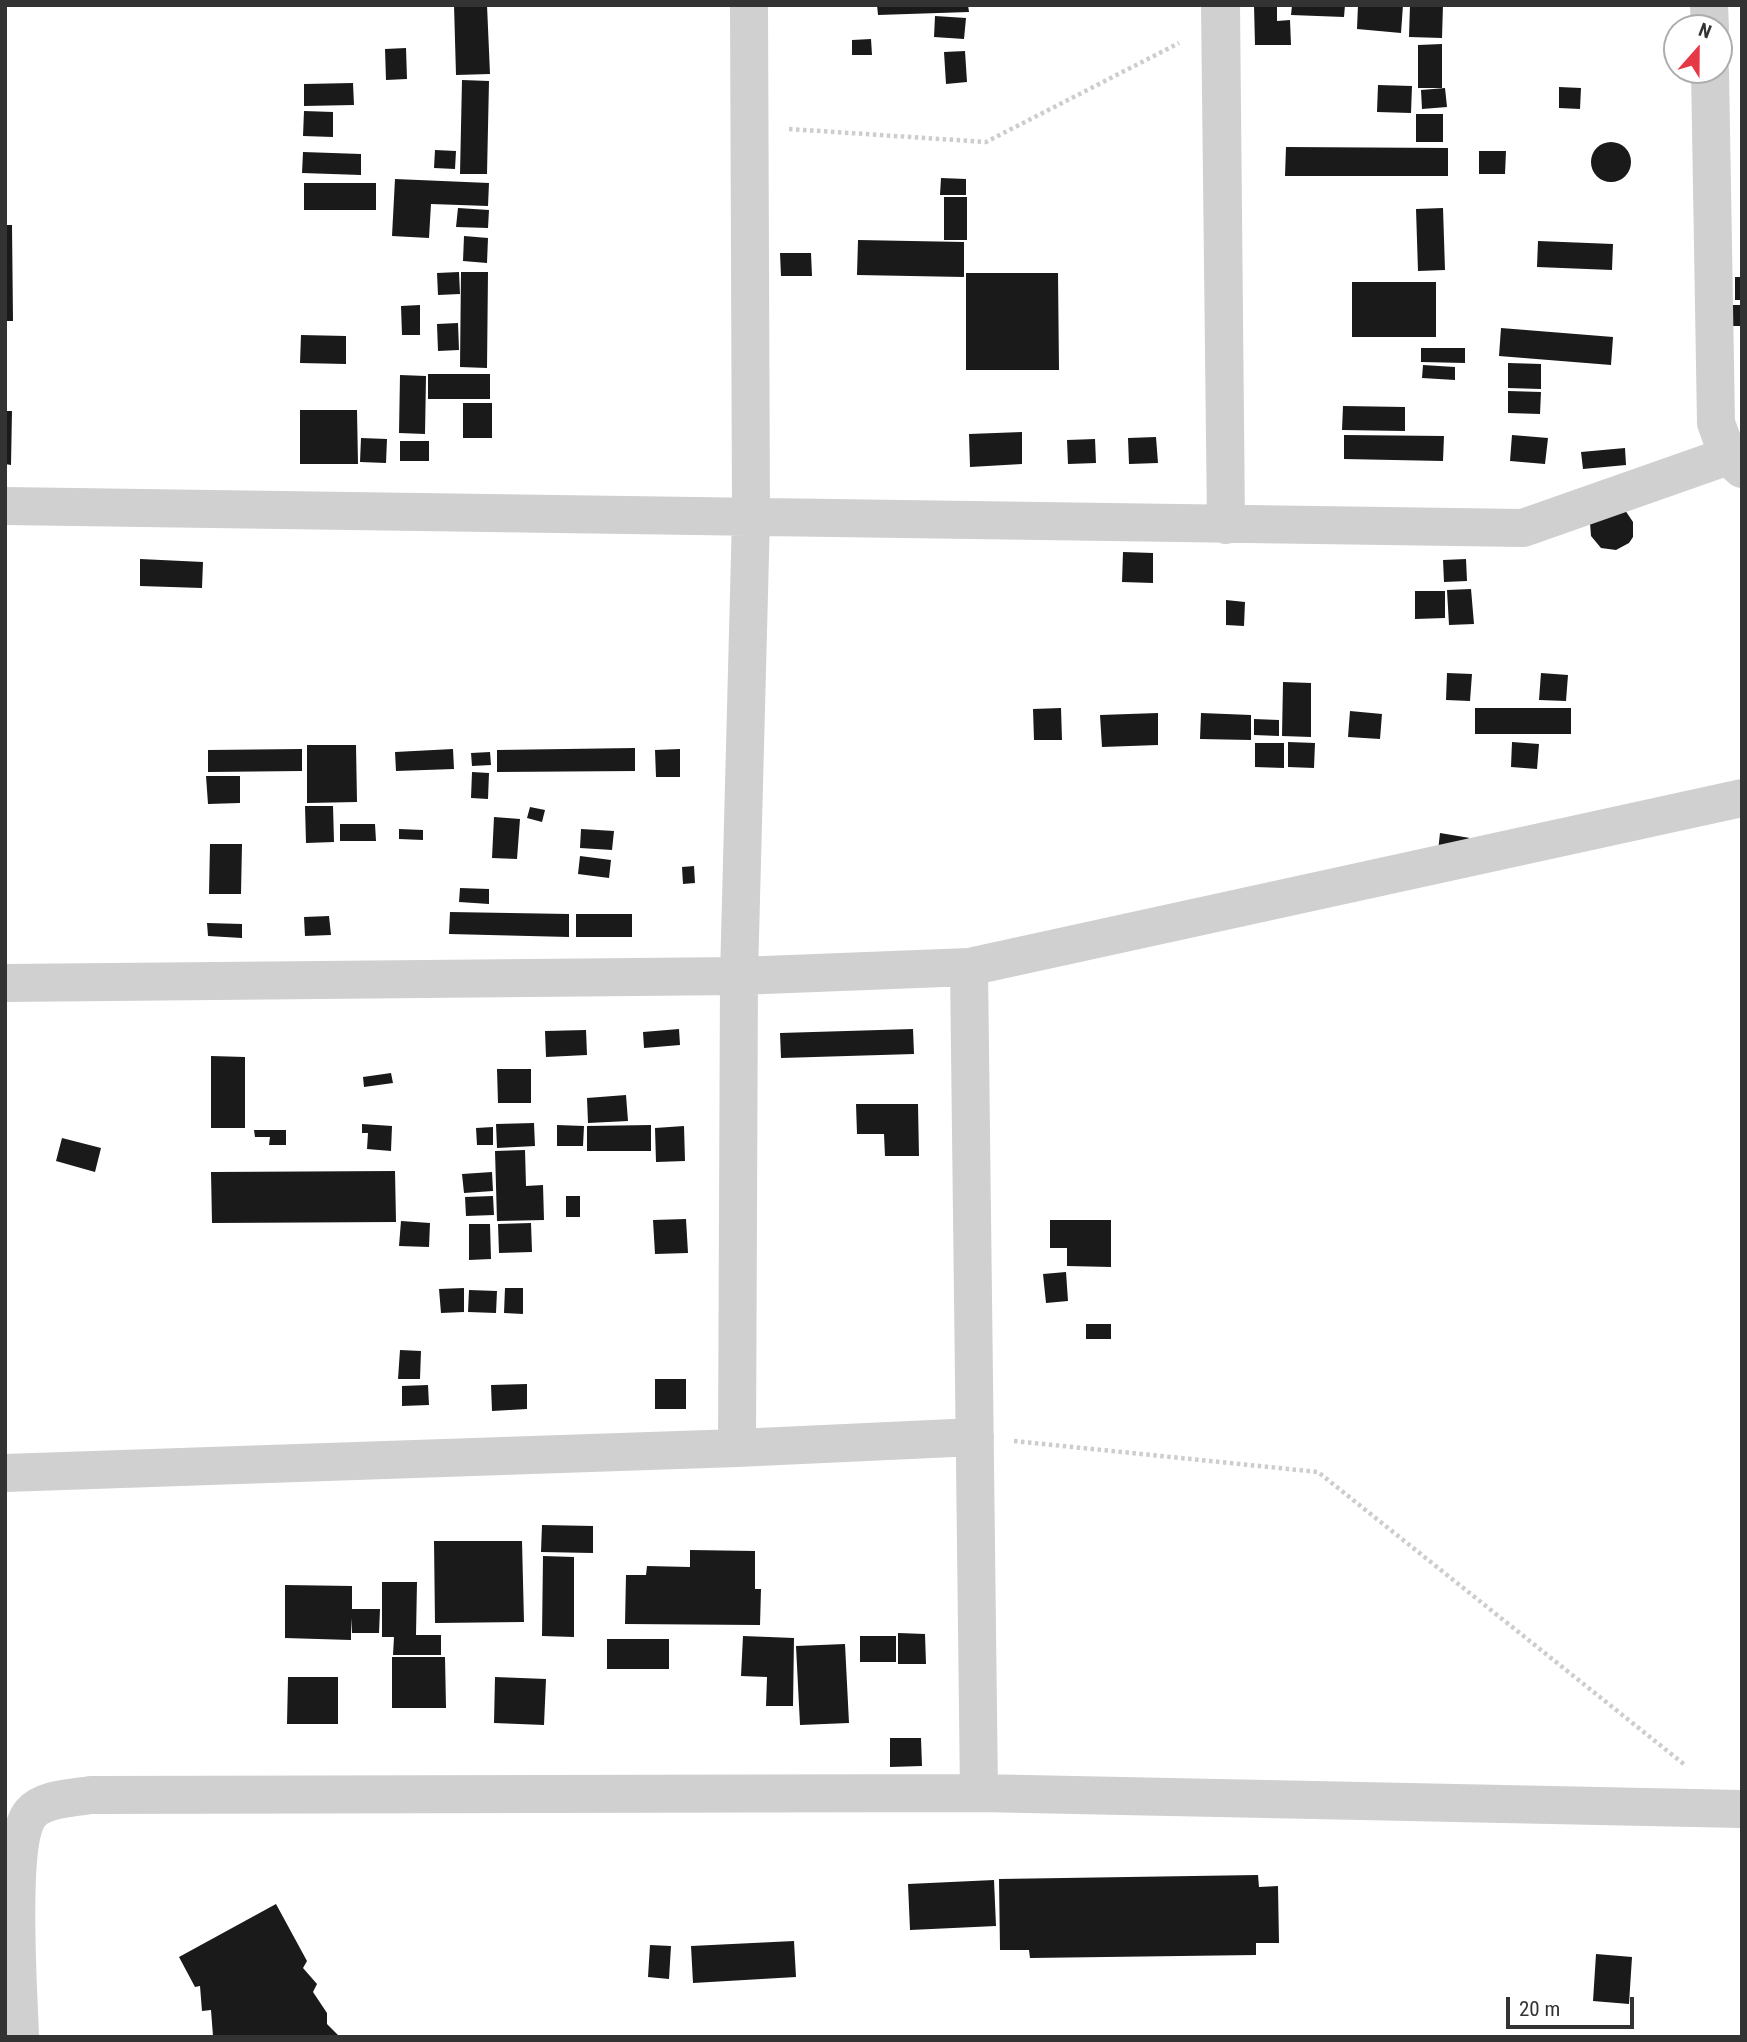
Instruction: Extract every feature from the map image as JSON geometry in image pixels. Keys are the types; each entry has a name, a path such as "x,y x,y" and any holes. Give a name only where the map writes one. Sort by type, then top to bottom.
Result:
{"street":[{"path":"737,1448 739,976 751,517 749,5"},
{"path":"1221,11 1226,525"},
{"path":"5,506 1226,525 1523,527 1735,463 1716,423 1710,84"},
{"path":"5,983 739,976 970,967 1742,798"},
{"path":"970,967 979,1793"},
{"path":"5,1473 737,1448 975,1437"},
{"path":"20,2037 16,1867 21,1835 31,1813 51,1801 105,1795 979,1793 1742,1810"}],"path":[{"path":"750,128 838,131 986,142 1221,11"},
{"path":"975,1437 1318,1472 1686,1766"}],"building":[{"path":"454,5 487,5 490,74 456,75"},
{"path":"877,5 968,5 969,12 878,15"},
{"path":"1254,5 1277,5 1277,21 1290,20 1291,45 1255,45"},
{"path":"1292,5 1345,5 1344,17 1291,15"},
{"path":"1358,5 1403,5 1401,33 1357,29"},
{"path":"1410,5 1443,5 1442,38 1409,37"},
{"path":"935,16 966,18 964,39 934,37"},
{"path":"871,39 872,55 852,55 852,40"},
{"path":"1442,44 1442,88 1418,88 1418,45"},
{"path":"406,48 407,79 386,80 385,49"},
{"path":"965,51 967,82 946,84 944,52"},
{"path":"462,80 489,81 487,174 460,174"},
{"path":"353,83 354,105 304,106 304,84"},
{"path":"1378,85 1412,86 1411,113 1377,112"},
{"path":"1559,87 1581,88 1580,109 1559,108"},
{"path":"1445,88 1447,107 1422,109 1421,90"},
{"path":"304,111 333,112 333,137 303,136"},
{"path":"1416,114 1443,114 1443,142 1416,142"},
{"path":"1611,142 1625,148 1631,162 1625,176 1611,182 1597,176 1591,162 1597,148"},
{"path":"1286,147 1448,148 1448,176 1285,176"},
{"path":"435,150 456,151 455,169 434,168"},
{"path":"1479,151 1506,151 1505,174 1479,174"},
{"path":"303,152 361,154 361,175 302,173"},
{"path":"941,178 966,179 966,195 940,195"},
{"path":"395,179 489,183 488,206 431,204 429,238 392,236"},
{"path":"304,183 376,183 376,210 304,210"},
{"path":"944,197 967,197 967,240 944,240"},
{"path":"458,208 489,210 488,228 456,227"},
{"path":"1443,208 1445,270 1418,271 1416,209"},
{"path":"5,225 12,225 13,321 5,321"},
{"path":"464,236 488,238 487,263 463,261"},
{"path":"858,240 964,242 964,277 857,275"},
{"path":"1538,241 1613,244 1612,270 1537,267"},
{"path":"780,253 811,253 812,276 781,276"},
{"path":"459,272 460,294 438,295 437,273"},
{"path":"461,272 488,272 487,368 460,367"},
{"path":"966,273 1058,273 1059,370 966,370"},
{"path":"1735,277 1742,277 1742,300 1735,300"},
{"path":"1352,282 1436,282 1436,337 1352,337"},
{"path":"420,305 420,335 402,335 401,306"},
{"path":"1731,305 1742,305 1742,326 1732,326"},
{"path":"458,323 459,350 438,351 437,324"},
{"path":"1501,328 1613,337 1611,365 1499,356"},
{"path":"301,335 346,336 346,364 300,363"},
{"path":"1421,348 1465,348 1465,363 1421,362"},
{"path":"1508,363 1541,364 1541,389 1508,388"},
{"path":"1423,365 1455,367 1455,380 1422,378"},
{"path":"428,374 490,374 490,399 428,399"},
{"path":"400,375 426,376 425,434 399,433"},
{"path":"1508,391 1541,392 1540,414 1508,413"},
{"path":"463,403 492,403 492,438 463,438"},
{"path":"1343,406 1405,407 1405,431 1342,430"},
{"path":"300,410 357,410 358,464 300,464"},
{"path":"5,411 12,411 11,465 5,464"},
{"path":"1022,432 1022,464 970,467 969,434"},
{"path":"1344,435 1444,436 1443,461 1344,459"},
{"path":"1512,435 1548,438 1545,464 1510,461"},
{"path":"1156,437 1158,463 1129,464 1128,438"},
{"path":"361,438 387,439 386,463 360,462"},
{"path":"1095,439 1096,463 1068,464 1067,440"},
{"path":"400,441 429,441 429,461 400,461"},
{"path":"1625,448 1626,465 1583,469 1581,452"},
{"path":"1625,510 1633,522 1633,537 1629,543 1616,550 1601,548 1591,536 1590,523"},
{"path":"1123,552 1153,553 1153,583 1122,582"},
{"path":"140,559 203,562 202,588 140,586"},
{"path":"1466,559 1467,581 1444,582 1443,560"},
{"path":"1471,589 1474,624 1449,625 1447,590"},
{"path":"1415,591 1445,591 1445,618 1415,619"},
{"path":"1226,600 1245,602 1244,626 1226,625"},
{"path":"1447,673 1472,674 1470,701 1446,700"},
{"path":"1541,673 1568,675 1566,701 1539,700"},
{"path":"1283,682 1311,683 1311,737 1282,736"},
{"path":"1061,708 1062,740 1034,740 1033,709"},
{"path":"1475,708 1571,708 1571,734 1475,734"},
{"path":"1350,711 1382,714 1380,739 1348,737"},
{"path":"1158,713 1158,745 1102,747 1100,715"},
{"path":"1201,713 1251,715 1251,740 1200,739"},
{"path":"1254,719 1279,720 1279,736 1254,735"},
{"path":"1288,742 1315,743 1314,768 1288,767"},
{"path":"1512,742 1539,744 1537,769 1511,767"},
{"path":"1255,743 1284,743 1284,768 1255,767"},
{"path":"307,745 356,745 357,802 307,803"},
{"path":"635,748 635,771 497,772 497,750"},
{"path":"302,749 302,771 208,772 208,750"},
{"path":"453,749 454,769 396,771 395,752"},
{"path":"680,749 680,777 656,777 655,750"},
{"path":"490,752 491,765 472,766 471,753"},
{"path":"472,772 489,773 488,799 471,798"},
{"path":"206,776 240,776 240,803 208,804"},
{"path":"305,806 333,806 334,842 306,843"},
{"path":"530,807 545,810 542,822 527,818"},
{"path":"494,817 520,819 517,859 492,858"},
{"path":"340,824 375,824 376,841 340,841"},
{"path":"399,829 423,830 423,840 399,839"},
{"path":"581,829 614,831 612,850 580,848"},
{"path":"1440,833 1470,838 1438,851"},
{"path":"210,844 242,844 241,894 209,894"},
{"path":"580,856 611,860 609,878 578,874"},
{"path":"694,866 695,883 683,884 682,867"},
{"path":"460,888 489,889 489,904 459,902"},
{"path":"450,912 569,914 569,937 449,934"},
{"path":"576,914 632,914 632,937 576,937"},
{"path":"329,916 331,935 305,936 304,917"},
{"path":"207,923 242,924 242,938 208,936"},
{"path":"679,1029 680,1045 644,1048 643,1032"},
{"path":"913,1029 914,1054 781,1058 780,1033"},
{"path":"586,1030 587,1055 546,1057 545,1031"},
{"path":"211,1056 245,1057 245,1128 211,1128"},
{"path":"497,1069 531,1069 531,1103 498,1103"},
{"path":"391,1073 393,1083 364,1087 363,1077"},
{"path":"626,1095 628,1121 588,1123 587,1098"},
{"path":"856,1104 918,1104 919,1156 885,1156 884,1134 857,1134"},
{"path":"534,1123 535,1146 497,1148 496,1124"},
{"path":"362,1124 392,1126 391,1151 367,1149 368,1133 362,1133"},
{"path":"557,1125 584,1126 583,1146 557,1146"},
{"path":"651,1125 651,1151 587,1151 587,1126"},
{"path":"684,1126 685,1161 656,1162 655,1128"},
{"path":"493,1127 493,1145 477,1145 476,1128"},
{"path":"254,1130 286,1130 286,1145 269,1145 270,1137 255,1137"},
{"path":"62,1138 101,1148 95,1172 56,1161"},
{"path":"525,1150 526,1186 543,1185 544,1220 497,1221 495,1151"},
{"path":"395,1171 396,1222 212,1223 211,1172"},
{"path":"492,1172 493,1191 464,1193 462,1174"},
{"path":"493,1196 494,1215 466,1216 465,1197"},
{"path":"566,1196 580,1196 580,1217 566,1217"},
{"path":"686,1219 688,1253 655,1254 653,1220"},
{"path":"1050,1220 1111,1220 1111,1267 1067,1266 1067,1248 1050,1248"},
{"path":"401,1221 430,1223 429,1247 399,1246"},
{"path":"531,1223 532,1252 499,1253 498,1224"},
{"path":"469,1224 490,1224 491,1259 469,1260"},
{"path":"1066,1272 1068,1301 1046,1303 1043,1274"},
{"path":"464,1288 464,1312 441,1313 439,1289"},
{"path":"505,1288 523,1288 523,1314 504,1313"},
{"path":"469,1290 497,1291 496,1313 468,1312"},
{"path":"1086,1324 1111,1324 1111,1339 1086,1339"},
{"path":"400,1350 421,1351 420,1379 398,1379"},
{"path":"655,1379 686,1379 686,1409 655,1409"},
{"path":"527,1384 527,1409 492,1411 491,1385"},
{"path":"428,1385 429,1405 402,1406 402,1386"},
{"path":"542,1525 593,1526 593,1553 541,1552"},
{"path":"434,1541 522,1541 524,1622 435,1623"},
{"path":"690,1550 755,1551 755,1589 761,1589 760,1625 625,1624 626,1575 646,1575 647,1566 690,1567"},
{"path":"543,1556 574,1557 574,1637 542,1636"},
{"path":"382,1582 417,1582 416,1635 441,1635 441,1655 393,1655 394,1637 382,1637"},
{"path":"285,1585 352,1586 352,1609 380,1609 379,1633 352,1633 351,1618 351,1640 285,1638"},
{"path":"898,1633 925,1634 926,1664 898,1664"},
{"path":"743,1636 794,1638 793,1706 766,1706 767,1677 741,1676"},
{"path":"860,1636 896,1636 896,1662 860,1662"},
{"path":"607,1639 669,1639 669,1669 607,1669"},
{"path":"845,1644 849,1723 800,1725 796,1646"},
{"path":"392,1657 445,1657 446,1708 392,1708"},
{"path":"288,1677 338,1677 338,1724 287,1724"},
{"path":"495,1677 546,1679 544,1725 494,1723"},
{"path":"890,1738 921,1738 922,1766 890,1767"},
{"path":"1258,1875 1259,1887 1278,1886 1279,1943 1256,1943 1256,1955 1030,1958 1029,1950 1000,1950 999,1879"},
{"path":"994,1880 996,1926 910,1930 908,1884"},
{"path":"276,1904 307,1961 303,1968 317,1984 313,1992 327,2013 327,2024 340,2037 213,2036 211,2010 202,2011 200,1986 195,1987 179,1957"},
{"path":"794,1941 796,1977 693,1983 691,1946"},
{"path":"650,1945 671,1946 669,1979 648,1977"},
{"path":"1596,1954 1632,1957 1629,2004 1593,2001"}]}
